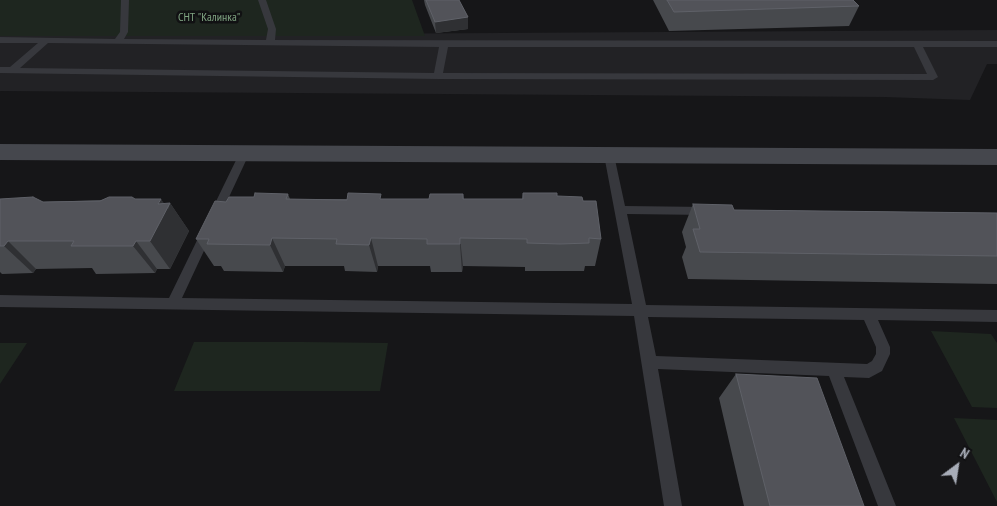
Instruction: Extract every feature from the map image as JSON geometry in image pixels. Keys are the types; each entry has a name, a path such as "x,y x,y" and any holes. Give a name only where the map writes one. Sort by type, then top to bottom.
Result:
{"street":[{"path":"0,152 997,157"}],"lane":[{"path":"118,41 124,32 125,0"},
{"path":"262,0 272,29 270,42"},
{"path":"0,40 444,44 997,44"},
{"path":"12,70 46,40"},
{"path":"438,76 444,44"},
{"path":"0,70 438,76 933,77 918,45"},
{"path":"172,303 245,152"},
{"path":"609,155 650,362 673,506"},
{"path":"619,210 719,211"},
{"path":"0,301 997,316"},
{"path":"650,362 869,371 881,360 883,347 868,314"},
{"path":"834,370 887,506"}],"shaded area":[{"path":"997,30 997,64 987,64 970,100 885,97 0,91 0,36"}],"green space":[{"name":"СНТ \"Калинка\"","path":"0,0 412,0 425,36 0,36"},
{"path":"931,331 991,334 997,343 997,408 972,407"},
{"path":"194,342 388,343 380,391 174,391"},
{"path":"0,343 27,343 0,384"},
{"path":"954,418 997,420 997,502"}],"building":[{"path":"426,0 459,0 468,17 435,22"},
{"path":"667,0 853,0 859,6 674,12"},
{"path":"255,193 288,194 286,199 347,200 348,193 381,194 380,199 429,199 430,194 463,194 463,199 523,199 523,193 557,193 557,196 582,197 583,201 596,201 601,239 589,238 589,243 560,244 527,243 527,239 460,238 460,244 427,244 427,239 371,238 369,245 336,244 337,239 272,238 270,245 207,244 209,239 196,239 215,201 226,202 229,197 254,197"},
{"path":"33,197 43,202 100,201 109,197 132,197 135,199 161,199 158,204 170,203 150,241 136,241 133,246 71,246 74,241 8,241 4,246 0,246 0,199"},
{"path":"693,204 732,205 734,210 997,213 997,256 700,252 693,229 700,229"},
{"path":"736,374 817,378 864,506 770,506"}]}
